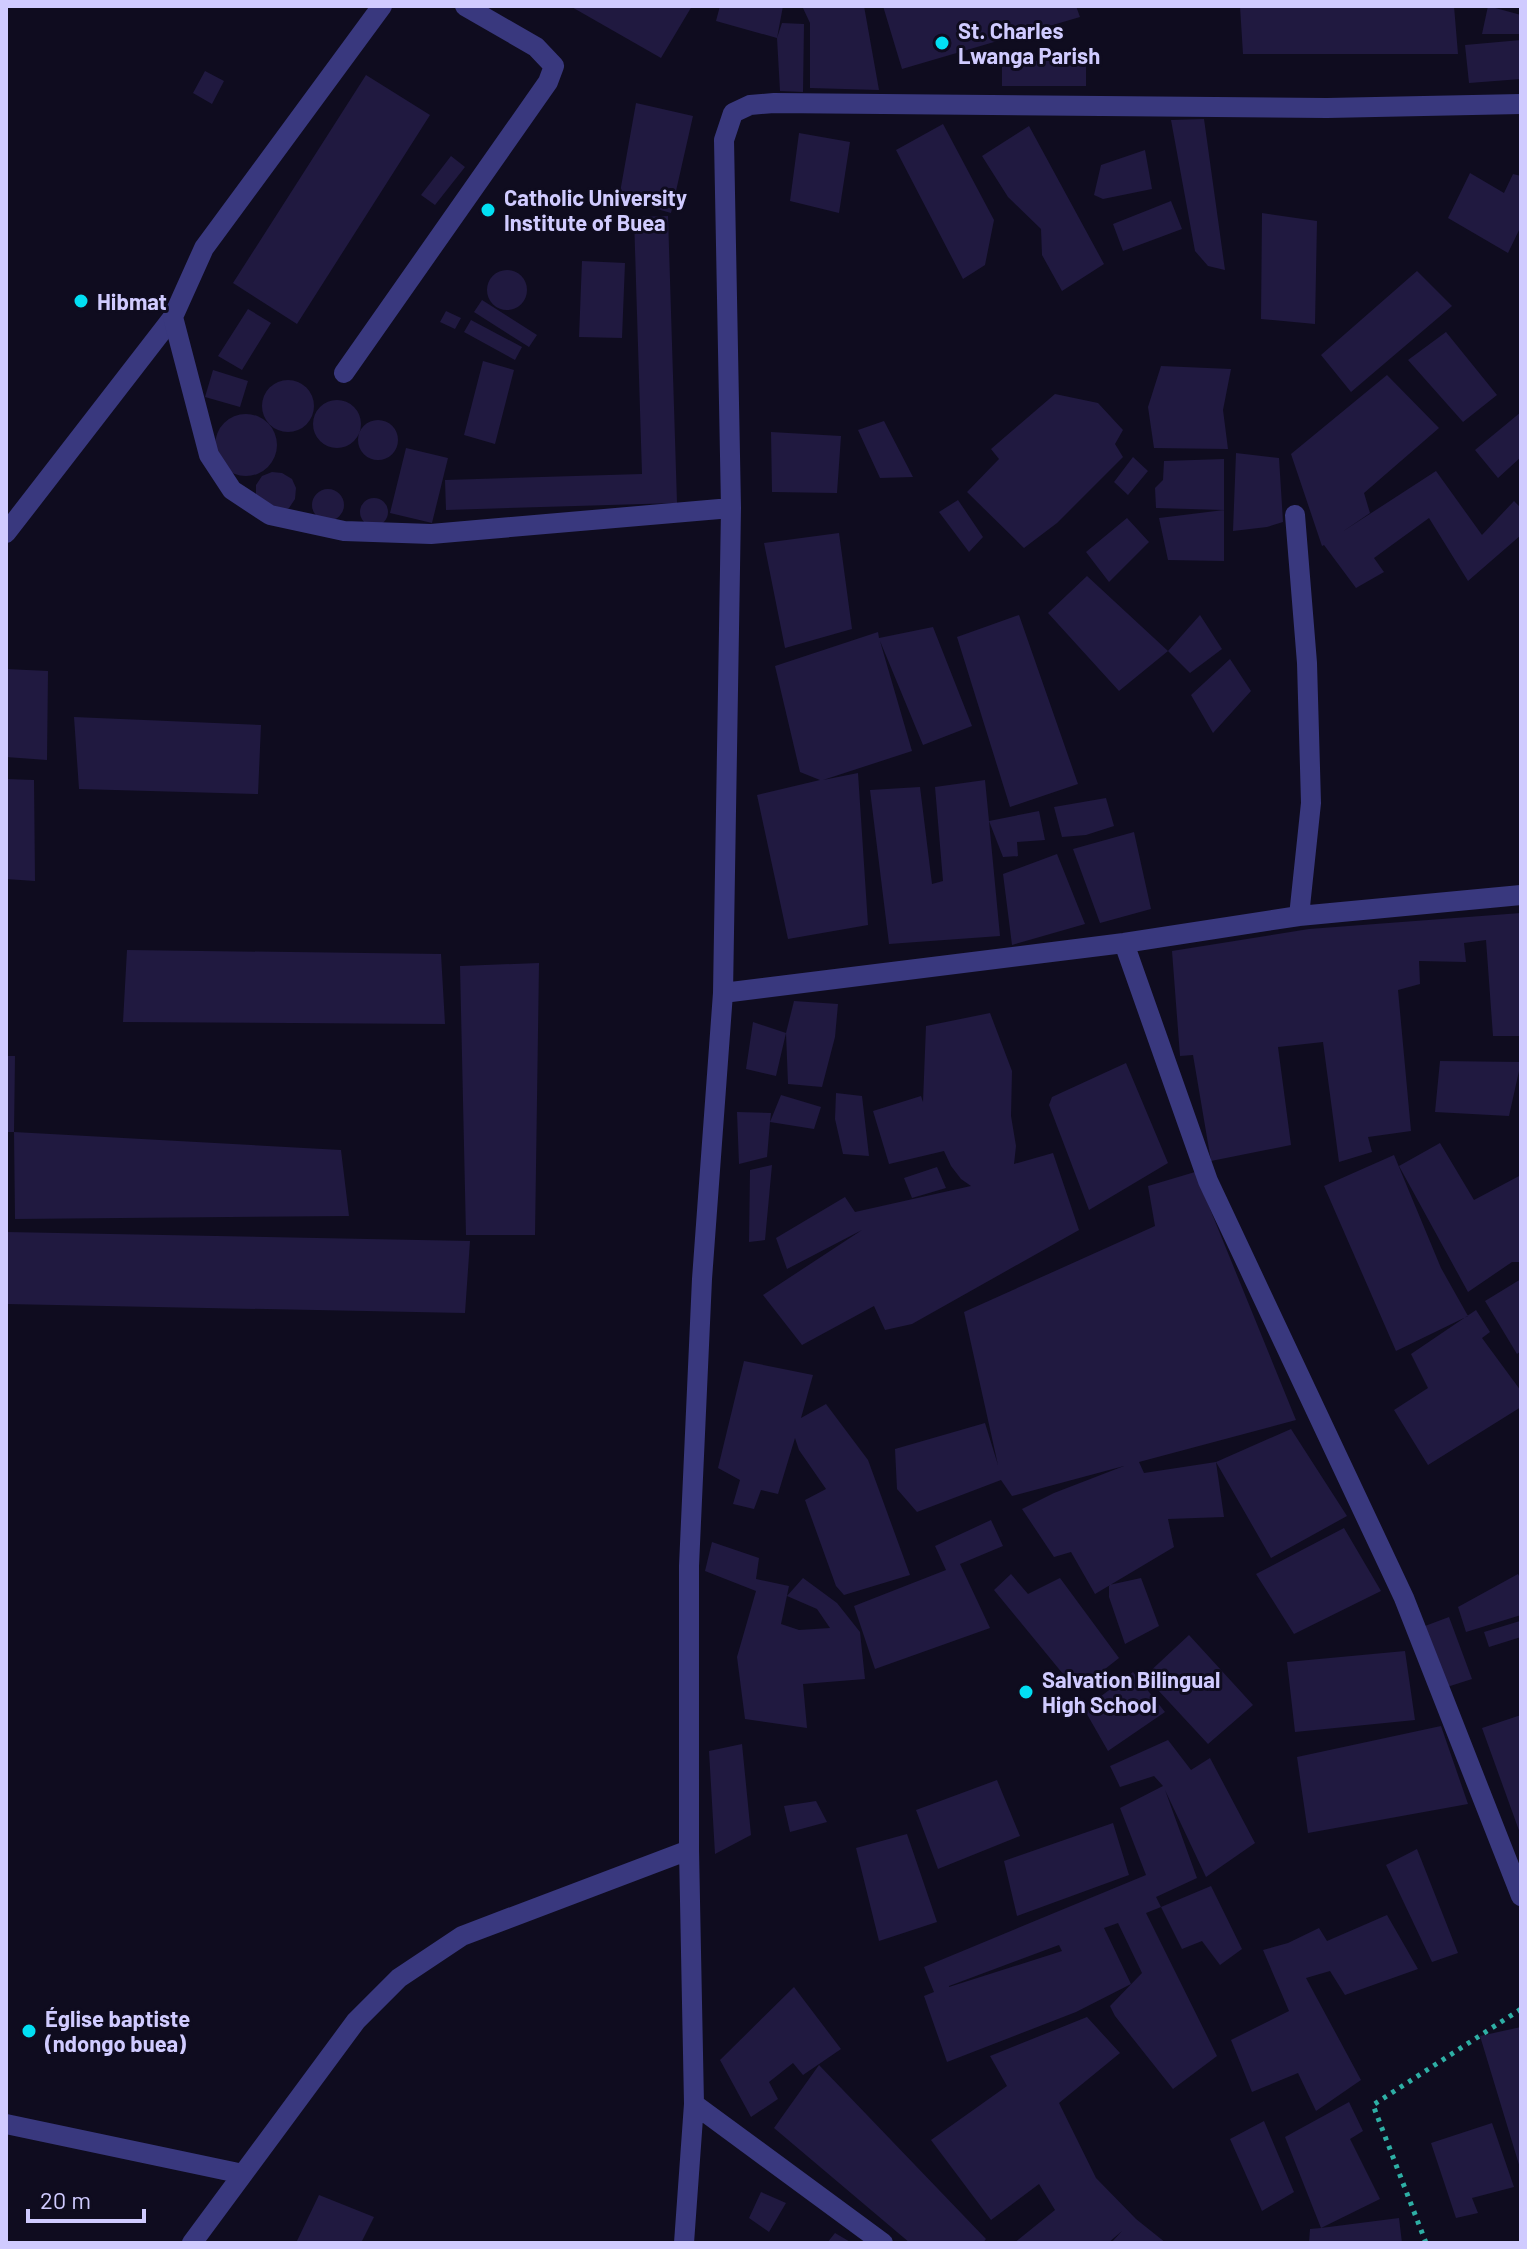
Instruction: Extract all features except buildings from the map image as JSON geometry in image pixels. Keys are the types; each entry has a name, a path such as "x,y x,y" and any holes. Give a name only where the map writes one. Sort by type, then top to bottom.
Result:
{"street":[{"path":"6,533 173,317 204,248 382,6"},
{"path":"344,373 548,82 554,66 536,47 465,6"},
{"path":"684,2243 694,2104 689,1850 689,1551 702,1279 723,993 731,508 724,140 733,113 750,105 774,103 1327,108 1521,104"},
{"path":"173,317 209,455 232,490 270,515 344,531 431,534 731,508"},
{"path":"1295,515 1307,663 1311,803 1299,916"},
{"path":"723,993 1124,943 1299,916 1521,895"},
{"path":"1124,943 1208,1181 1404,1598 1521,1896"},
{"path":"192,2243 356,2021 399,1978 462,1936 689,1850"},
{"path":"694,2104 883,2243"},
{"path":"6,2124 243,2174"}],"path":[{"path":"1426,2243 1373,2105 1521,2009"}],"place":[{"name":"St. Charles Lwanga Parish","path":"942,43"},
{"name":"Catholic University Institute of Buea","path":"488,210"},
{"name":"Hibmat","path":"81,301"},
{"name":"Salvation Bilingual High School","path":"1026,1692"},
{"name":"Église baptiste (ndongo buea)","path":"29,2031"}]}
